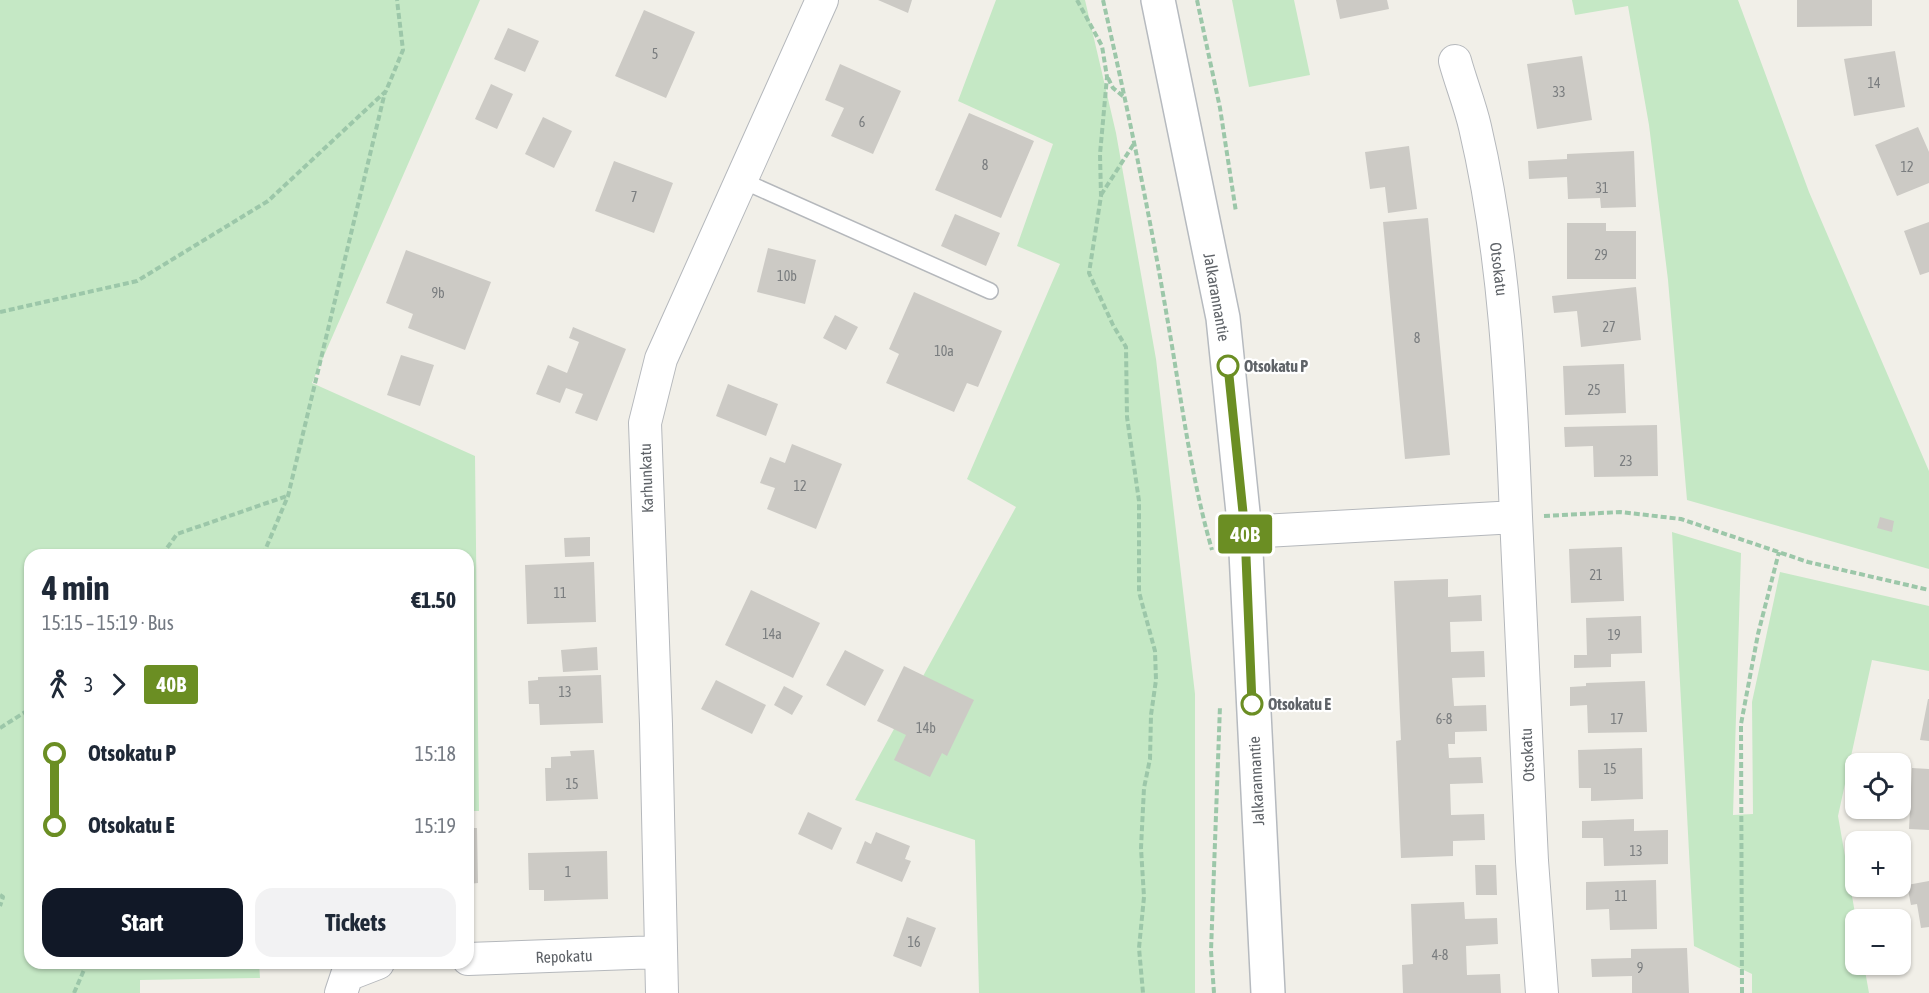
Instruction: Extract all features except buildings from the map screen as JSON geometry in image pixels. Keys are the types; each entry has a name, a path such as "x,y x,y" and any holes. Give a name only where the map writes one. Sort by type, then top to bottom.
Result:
{"main road":[{"name":"Jalkarannantie","path":"1158,0 1223,318 1245,532 1268,993"}],"street":[{"name":"Karhunkatu","path":"662,993 656,724 645,423 661,359 822,0"},
{"name":"Otsokatu","path":"1455,62 1475,126 1497,248 1509,365 1532,861 1542,993"},
{"path":"1245,532 1516,517"},
{"name":"Repokatu","path":"474,959 660,952"},
{"path":"341,993 347,975 362,969"}],"lane":[{"path":"741,180 990,291"}],"path":[{"path":"266,549 288,496 386,91 403,50 397,0"},
{"path":"1077,0 1102,46 1107,77 1100,154 1101,196 1089,273 1126,347 1126,417 1139,501 1139,592 1155,660 1156,680 1151,715 1150,759 1144,788 1141,848 1144,897 1139,948 1143,993"},
{"path":"1103,0 1135,142 1197,499 1213,551"},
{"path":"1107,77 1113,88 1125,98"},
{"path":"0,312 137,282 268,201 386,91"},
{"path":"1101,196 1109,179 1122,166 1135,142"},
{"path":"166,549 177,534 288,496"},
{"path":"1516,517 1620,512 1681,519 1779,552 1929,590"},
{"path":"1742,993 1741,724 1758,634 1779,552"},
{"path":"1214,993 1211,951 1220,696"},
{"path":"0,728 24,713"},
{"path":"0,895 3,897 0,906"},
{"path":"74,993 84,969"}],"green space":[{"path":"0,0 480,0 312,383 475,456 479,811 474,811 474,549 24,549 24,969 259,969 260,978 140,980 140,993 0,993"},
{"path":"996,0 1085,0 1116,133 1156,359 1195,694 1195,993 979,993 975,840 855,800 1016,507 967,479 1060,264 1017,246 1053,144 958,101"},
{"path":"1232,0 1294,0 1310,75 1249,87"},
{"path":"1572,0 1738,0 1809,192 1929,471 1929,569 1687,500 1668,280 1649,125 1628,6 1575,15"},
{"path":"1672,532 1741,553 1733,815 1753,814 1752,702 1780,572 1929,606 1929,671 1872,660 1852,753 1845,753 1845,784 1838,816 1845,856 1845,897 1852,897 1854,909 1845,909 1845,975 1866,975 1869,993 1752,993 1752,974 1694,946"}],"bus line":[{"name":"40B","path":"1228,366 1245,532 1252,704"}],"place":[{"name":"Otsokatu P","path":"1228,366"},
{"name":"Otsokatu E","path":"1252,704"}]}
